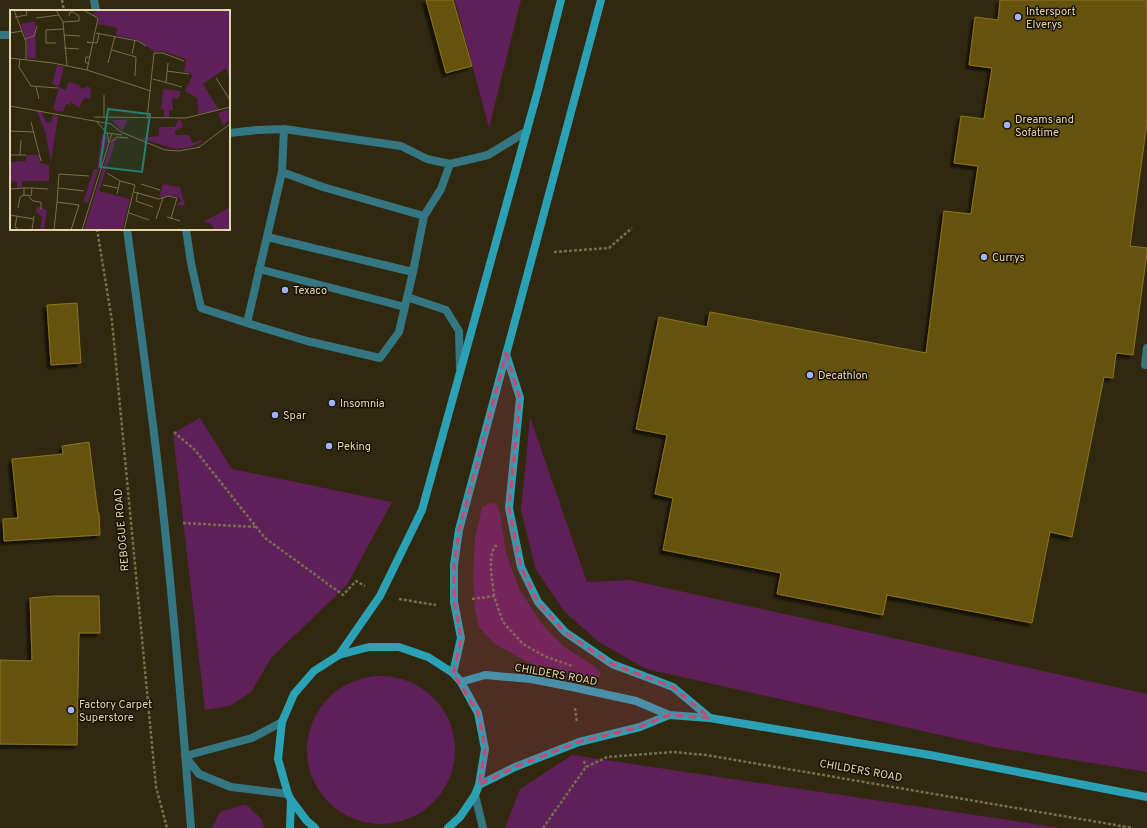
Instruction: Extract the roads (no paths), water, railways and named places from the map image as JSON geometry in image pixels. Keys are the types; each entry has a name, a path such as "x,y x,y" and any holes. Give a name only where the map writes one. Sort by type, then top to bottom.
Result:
{"main road":[{"path":"339,655 380,596 422,510 527,131 561,0"},
{"path":"453,673 461,638 454,602 454,565 459,530 601,0"},
{"path":"506,353 520,398 509,508 521,567 538,602 565,632 612,664 673,687 710,718"},
{"path":"290,828 290,797 278,759 282,722 294,694 314,671 339,655 369,647 399,647 428,656 453,673 461,682 478,713 485,749 479,785 475,795 460,818 448,828"},
{"name":"CHILDERS ROAD","path":"461,682 485,675 531,678 636,702 669,715 710,718 930,755 1147,797"},
{"name":"CHILDERS ROAD","path":"479,785 515,767 579,742 640,727 669,715"},
{"path":"290,797 307,821 315,828"}],"street":[{"path":"94,0 96,10"},
{"path":"0,35 10,34"},
{"path":"230,133 284,129 401,146 427,159 450,164 488,155 527,131"},
{"path":"247,323 282,172 284,129"},
{"path":"186,230 191,262 201,308 307,341 380,358 399,332 424,216 441,189 450,164"},
{"path":"282,172 324,187 424,216"},
{"path":"127,230 152,414 164,522 186,756 191,828"},
{"path":"267,237 413,272"},
{"path":"259,269 405,307"},
{"path":"407,297 446,310 459,330 460,373"},
{"path":"1145,365 1147,348"},
{"path":"186,756 252,738 282,722"},
{"path":"186,756 199,774 232,787 290,797"},
{"path":"475,795 483,828"}],"place":[{"name":"Intersport Elverys","path":"1018,17"},
{"name":"Dreams and Sofatime","path":"1007,125"},
{"name":"Currys","path":"984,257"},
{"name":"Texaco","path":"285,290"},
{"name":"Decathlon","path":"810,375"},
{"name":"Insomnia","path":"332,403"},
{"name":"Spar","path":"275,415"},
{"name":"Peking","path":"329,446"},
{"name":"Factory Carpet Superstore","path":"71,710"}]}
